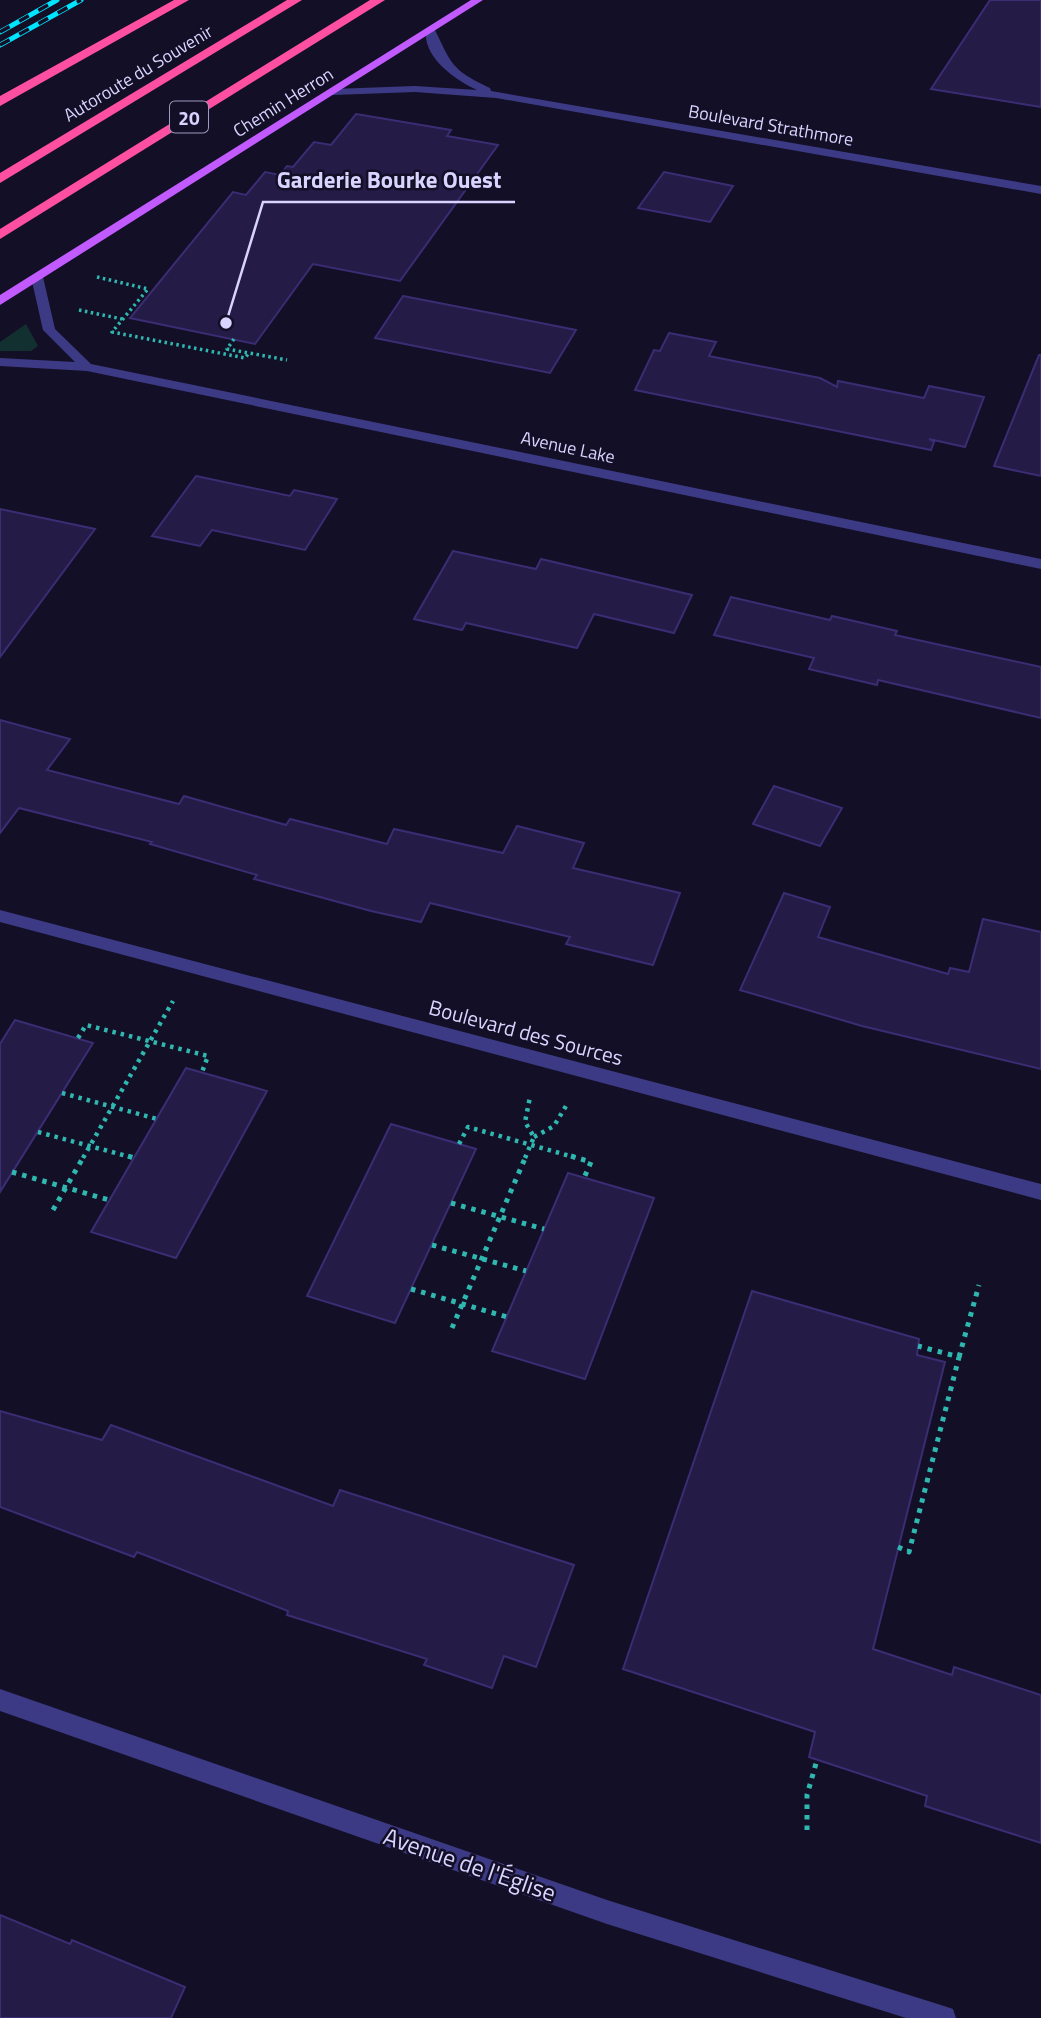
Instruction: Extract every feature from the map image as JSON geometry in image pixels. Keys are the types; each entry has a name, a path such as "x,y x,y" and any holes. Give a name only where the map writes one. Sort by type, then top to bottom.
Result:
{"highway":[{"path":"0,102 183,0"},
{"name":"Autoroute du Souvenir","path":"0,179 296,0"},
{"name":"20","path":"0,235 379,0"}],"main road":[{"name":"Chemin Herron","path":"0,301 478,0"}],"street":[{"name":"Boulevard Strathmore","path":"430,30 440,61 466,81 496,95"},
{"path":"457,92 466,81"},
{"name":"Boulevard Strathmore","path":"333,92 415,89 496,95 1041,190"},
{"path":"37,277 49,330 87,367"},
{"name":"Avenue Lake","path":"0,362 87,367 1041,564"},
{"name":"Boulevard des Sources","path":"0,916 1041,1192"},
{"name":"Avenue de l'Église","path":"0,1700 607,1912 944,2018"}],"path":[{"path":"93,276 151,290 112,332 245,358 249,353"},
{"path":"76,310 123,319"},
{"path":"233,340 227,349 287,360"},
{"path":"53,1210 173,1001"},
{"path":"78,1038 86,1025 208,1056 202,1072"},
{"path":"62,1093 157,1119"},
{"path":"530,1097 525,1122 534,1137"},
{"path":"452,1328 534,1137 546,1133 557,1123 566,1106"},
{"path":"459,1144 468,1127 531,1144 591,1162 584,1178"},
{"path":"38,1132 134,1158"},
{"path":"12,1172 109,1200"},
{"path":"451,1203 544,1229"},
{"path":"432,1244 526,1271"},
{"path":"898,1548 909,1552 979,1285"},
{"path":"411,1289 508,1317"},
{"path":"918,1346 959,1357"},
{"path":"807,1830 807,1795 817,1760"}],"green space":[{"path":"26,324 38,346 31,351 0,351 0,342"}],"building":[{"path":"990,0 1041,0 1041,107 931,89"},
{"path":"356,114 451,130 447,136 498,145 400,281 313,264 255,344 130,318 233,192 246,195 265,172 280,175 287,166 293,167 314,142 331,145"},
{"path":"664,172 733,186 710,222 638,208"},
{"path":"403,296 576,330 550,373 375,338"},
{"path":"669,333 716,342 709,356 820,378 837,387 838,381 924,398 929,386 984,397 965,447 929,439 934,442 931,450 635,390 654,350 660,351"},
{"path":"1041,355 1041,476 994,466"},
{"path":"196,476 290,496 294,490 337,499 305,550 212,530 200,546 152,536"},
{"path":"0,509 95,529 0,657"},
{"path":"453,551 536,569 541,559 692,595 674,633 594,614 577,648 466,623 462,630 414,619"},
{"path":"731,597 830,620 832,616 897,631 895,635 1041,667 1041,718 878,680 877,685 809,669 814,658 714,635"},
{"path":"0,720 70,739 47,770 179,804 184,796 286,825 290,819 387,844 394,829 503,853 517,826 584,843 573,868 680,893 653,965 566,944 570,937 430,903 421,922 371,911 254,879 257,875 150,844 152,842 19,808 0,833"},
{"path":"774,786 842,808 820,846 753,824"},
{"path":"784,893 830,907 818,937 948,974 950,968 969,972 983,919 1041,932 1041,1069 862,1026 740,990"},
{"path":"15,1020 93,1043 0,1192 0,1044"},
{"path":"186,1068 267,1091 176,1258 91,1232"},
{"path":"391,1124 476,1149 395,1323 307,1296"},
{"path":"568,1173 654,1198 585,1379 492,1351"},
{"path":"752,1291 919,1339 917,1355 945,1362 873,1649 952,1675 954,1667 1041,1695 1041,1843 925,1806 927,1796 809,1757 815,1732 623,1669"},
{"path":"0,1411 102,1440 111,1425 333,1506 340,1490 574,1565 536,1667 504,1656 492,1688 424,1665 427,1659 287,1615 288,1611 137,1552 134,1557 0,1507"},
{"path":"0,1915 70,1944 72,1940 185,1987 171,2018 0,2018"}],"railway":[{"path":"0,32 57,0"},
{"path":"0,45 81,0"}],"place":[{"name":"Garderie Bourke Ouest","path":"226,323"}]}
